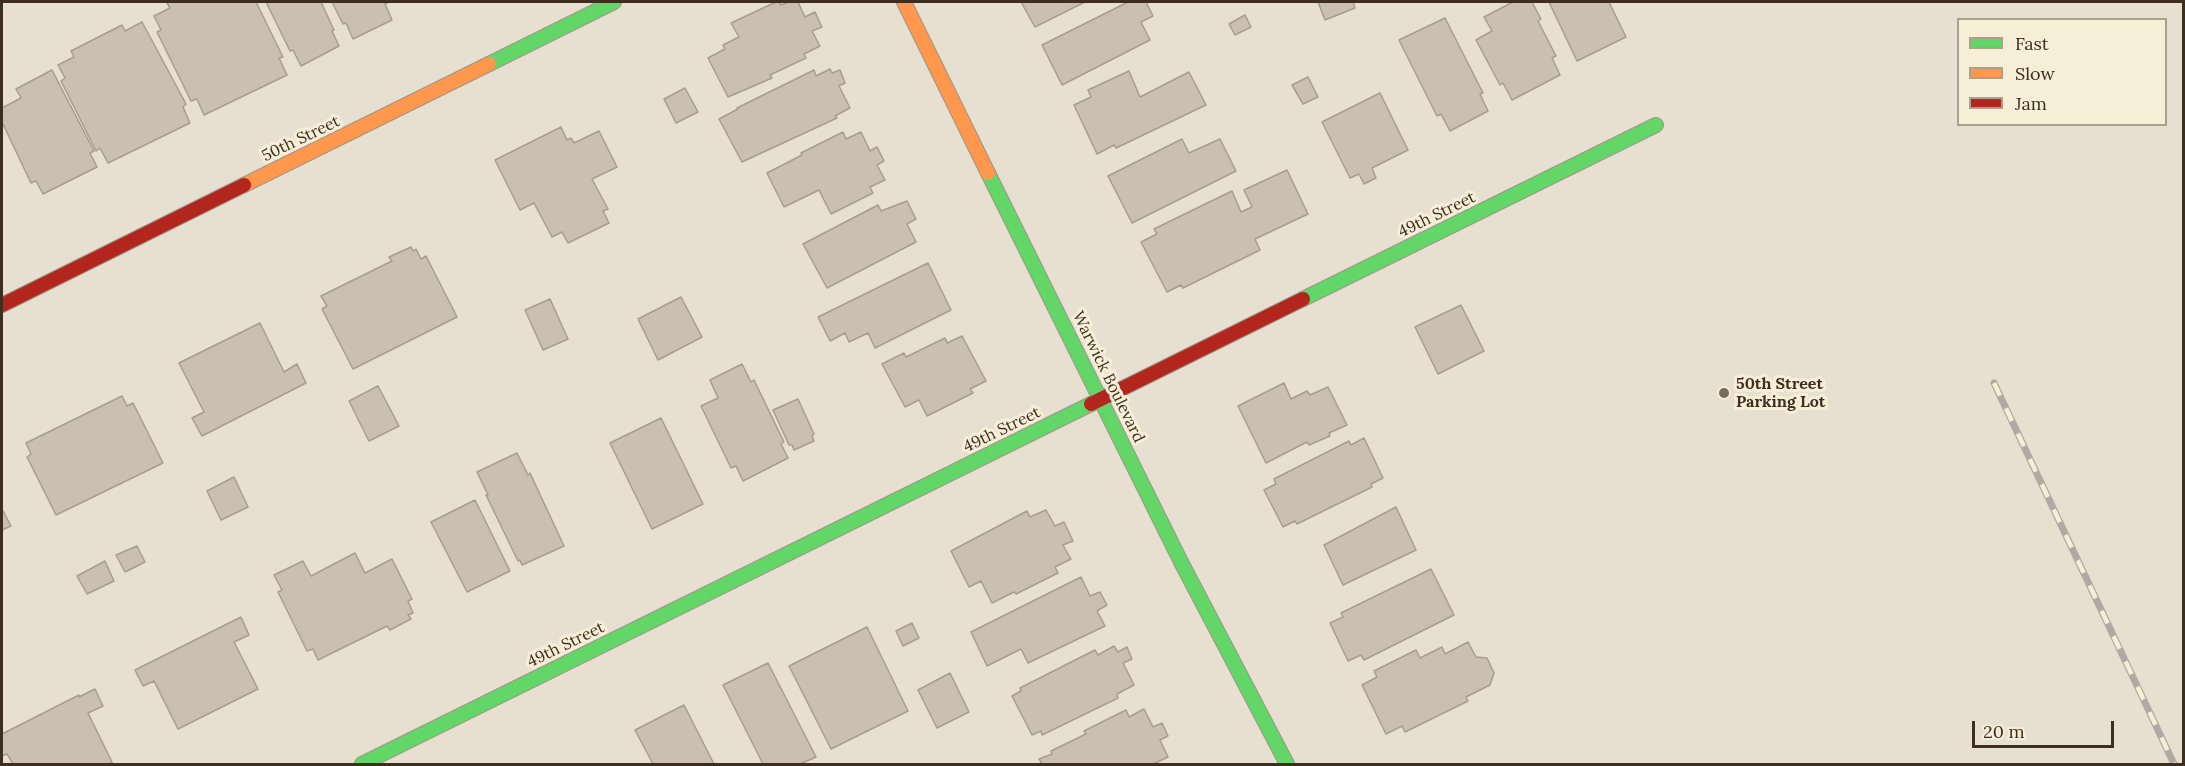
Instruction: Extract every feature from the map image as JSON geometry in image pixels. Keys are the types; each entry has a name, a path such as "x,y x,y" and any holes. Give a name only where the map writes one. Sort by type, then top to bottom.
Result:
{"street":[{"name":"50th Street","path":"2,305 614,2"},
{"name":"Warwick Boulevard","path":"904,2 1181,562 1287,765"},
{"name":"49th Street","path":"362,765 1656,125"}],"building":[{"path":"256,2 283,57 279,58 287,75 204,115 197,99 191,101 157,32 161,30 154,16 170,8 167,3"},
{"path":"266,2 321,2 339,46 301,66 293,50 290,51"},
{"path":"332,2 389,2 385,4 392,20 353,39 346,23 343,24"},
{"path":"776,2 781,5 798,2 805,17 815,12 822,27 812,31 820,46 804,54 806,58 770,75 772,78 728,97 708,58 725,49 723,45 739,37 731,23"},
{"path":"1021,2 1085,2 1035,27"},
{"path":"1128,2 1146,2 1153,16 1141,22 1150,40 1062,85 1042,45"},
{"path":"1318,2 1353,2 1355,8 1325,20"},
{"path":"1513,2 1532,2 1541,19 1538,21 1556,56 1552,58 1560,75 1512,100 1503,83 1500,85 1476,40 1492,31 1484,17"},
{"path":"1549,2 1609,2 1626,37 1577,61"},
{"path":"1245,15 1251,27 1235,35 1229,24"},
{"path":"1445,18 1483,93 1480,94 1488,111 1450,131 1441,114 1437,116 1399,40"},
{"path":"142,22 186,104 183,107 190,123 108,163 100,148 96,151 61,81 65,78 58,65 74,57 71,51 122,25 125,31"},
{"path":"830,69 832,73 840,70 845,83 839,86 850,108 835,116 837,118 742,162 719,119 814,70 816,76"},
{"path":"52,70 94,151 90,153 97,167 43,194 36,181 31,183 2,122 2,108 21,98 16,89"},
{"path":"1129,71 1140,97 1189,72 1206,105 1116,148 1114,145 1097,154 1074,105 1091,97 1088,90"},
{"path":"1308,77 1318,97 1303,104 1292,85"},
{"path":"685,88 698,112 676,123 664,99"},
{"path":"1380,93 1408,150 1372,168 1376,178 1364,184 1359,174 1350,178 1322,122"},
{"path":"561,127 567,140 571,138 574,143 599,131 617,167 592,179 608,209 603,211 609,223 568,243 562,232 552,237 534,203 520,210 495,160"},
{"path":"843,132 846,139 861,132 870,151 877,147 884,161 877,165 885,180 870,187 873,193 831,214 819,190 784,207 767,173"},
{"path":"1182,139 1189,153 1220,139 1236,171 1132,223 1108,176"},
{"path":"1287,170 1308,214 1255,239 1260,250 1183,288 1181,285 1167,292 1141,242 1157,234 1154,229 1232,191 1241,212 1252,207 1244,190"},
{"path":"907,201 916,219 907,224 916,242 827,288 803,244 878,205 881,211"},
{"path":"411,247 413,251 416,249 421,259 426,256 457,317 353,369 322,309 327,306 321,296 392,261 389,257"},
{"path":"928,263 951,310 875,348 868,333 849,342 845,333 830,341 818,317"},
{"path":"681,297 702,337 658,360 638,319"},
{"path":"550,299 568,339 543,350 525,310"},
{"path":"1461,305 1484,351 1438,374 1415,327"},
{"path":"260,323 284,372 297,364 306,383 202,436 192,418 204,412 179,363"},
{"path":"962,336 986,381 970,389 973,393 927,416 919,400 905,407 882,364 904,353 906,357 945,338 947,343"},
{"path":"742,364 751,382 754,380 784,442 781,444 788,458 743,481 736,466 731,468 701,406 718,398 710,380"},
{"path":"1284,383 1291,399 1307,391 1310,395 1328,387 1347,425 1329,433 1330,436 1309,445 1307,442 1266,463 1238,406"},
{"path":"378,386 399,426 369,441 349,401"},
{"path":"122,396 127,406 133,403 163,463 56,515 27,457 31,454 26,443"},
{"path":"798,399 814,434 812,436 814,441 794,450 792,445 789,445 773,410"},
{"path":"661,418 703,504 652,529 610,443"},
{"path":"1364,438 1383,478 1371,484 1372,487 1297,524 1295,521 1283,527 1264,490 1276,484 1274,479 1349,441 1351,445"},
{"path":"517,453 528,475 530,473 564,546 522,565 486,495 488,495 477,472"},
{"path":"234,477 248,507 221,520 207,491"},
{"path":"475,500 510,571 467,592 431,522"},
{"path":"1396,507 1416,550 1343,585 1324,545"},
{"path":"2,509 11,526 2,530"},
{"path":"1046,510 1055,526 1064,522 1073,541 1063,545 1071,559 1055,567 1058,573 992,603 981,581 969,587 951,551 1027,511 1030,517"},
{"path":"137,546 145,562 125,572 116,555"},
{"path":"355,553 365,573 392,559 412,599 408,601 413,613 408,615 411,619 390,630 387,626 318,660 313,649 307,651 278,592 282,590 274,575 303,561 311,576"},
{"path":"105,561 114,581 87,594 77,576"},
{"path":"1431,569 1454,615 1364,660 1361,655 1348,661 1330,623 1343,617 1341,613"},
{"path":"1081,577 1090,596 1100,592 1107,605 1097,611 1105,626 1028,663 1021,649 987,666 971,632"},
{"path":"241,617 249,635 234,642 258,689 178,729 154,681 143,686 135,670"},
{"path":"912,623 919,638 903,646 896,631"},
{"path":"867,627 908,711 831,749 789,666"},
{"path":"1468,642 1476,657 1487,658 1494,673 1490,685 1466,697 1468,701 1405,732 1402,726 1386,734 1362,685 1377,677 1374,671 1416,650 1420,658 1442,647 1445,654"},
{"path":"1114,646 1118,652 1127,647 1132,659 1123,663 1134,685 1117,694 1118,698 1042,735 1041,731 1032,735 1012,696 1021,691 1020,688 1095,650 1098,655"},
{"path":"768,663 816,757 800,764 763,764 723,685"},
{"path":"950,673 969,712 937,728 918,690"},
{"path":"95,689 103,706 88,713 112,762 107,764 13,764 7,754 2,756 2,734"},
{"path":"684,705 714,764 653,764 635,730"},
{"path":"1144,709 1153,727 1162,723 1168,736 1160,740 1168,757 1153,764 1042,764 1039,759 1086,734 1084,731 1126,710 1129,717"}],"railway":[{"path":"1994,383 2174,764"}],"traffic: fast":[{"path":"489,64 614,2"},
{"path":"1303,299 1656,125"},
{"path":"988,173 1181,562 1287,764"},
{"path":"362,764 1091,404"}],"traffic: slow":[{"path":"904,2 988,173"},
{"path":"244,185 489,64"}],"traffic: jam":[{"path":"2,305 244,185"},
{"path":"1091,404 1303,299"}],"place":[{"name":"50th Street Parking Lot","path":"1724,393"}]}
